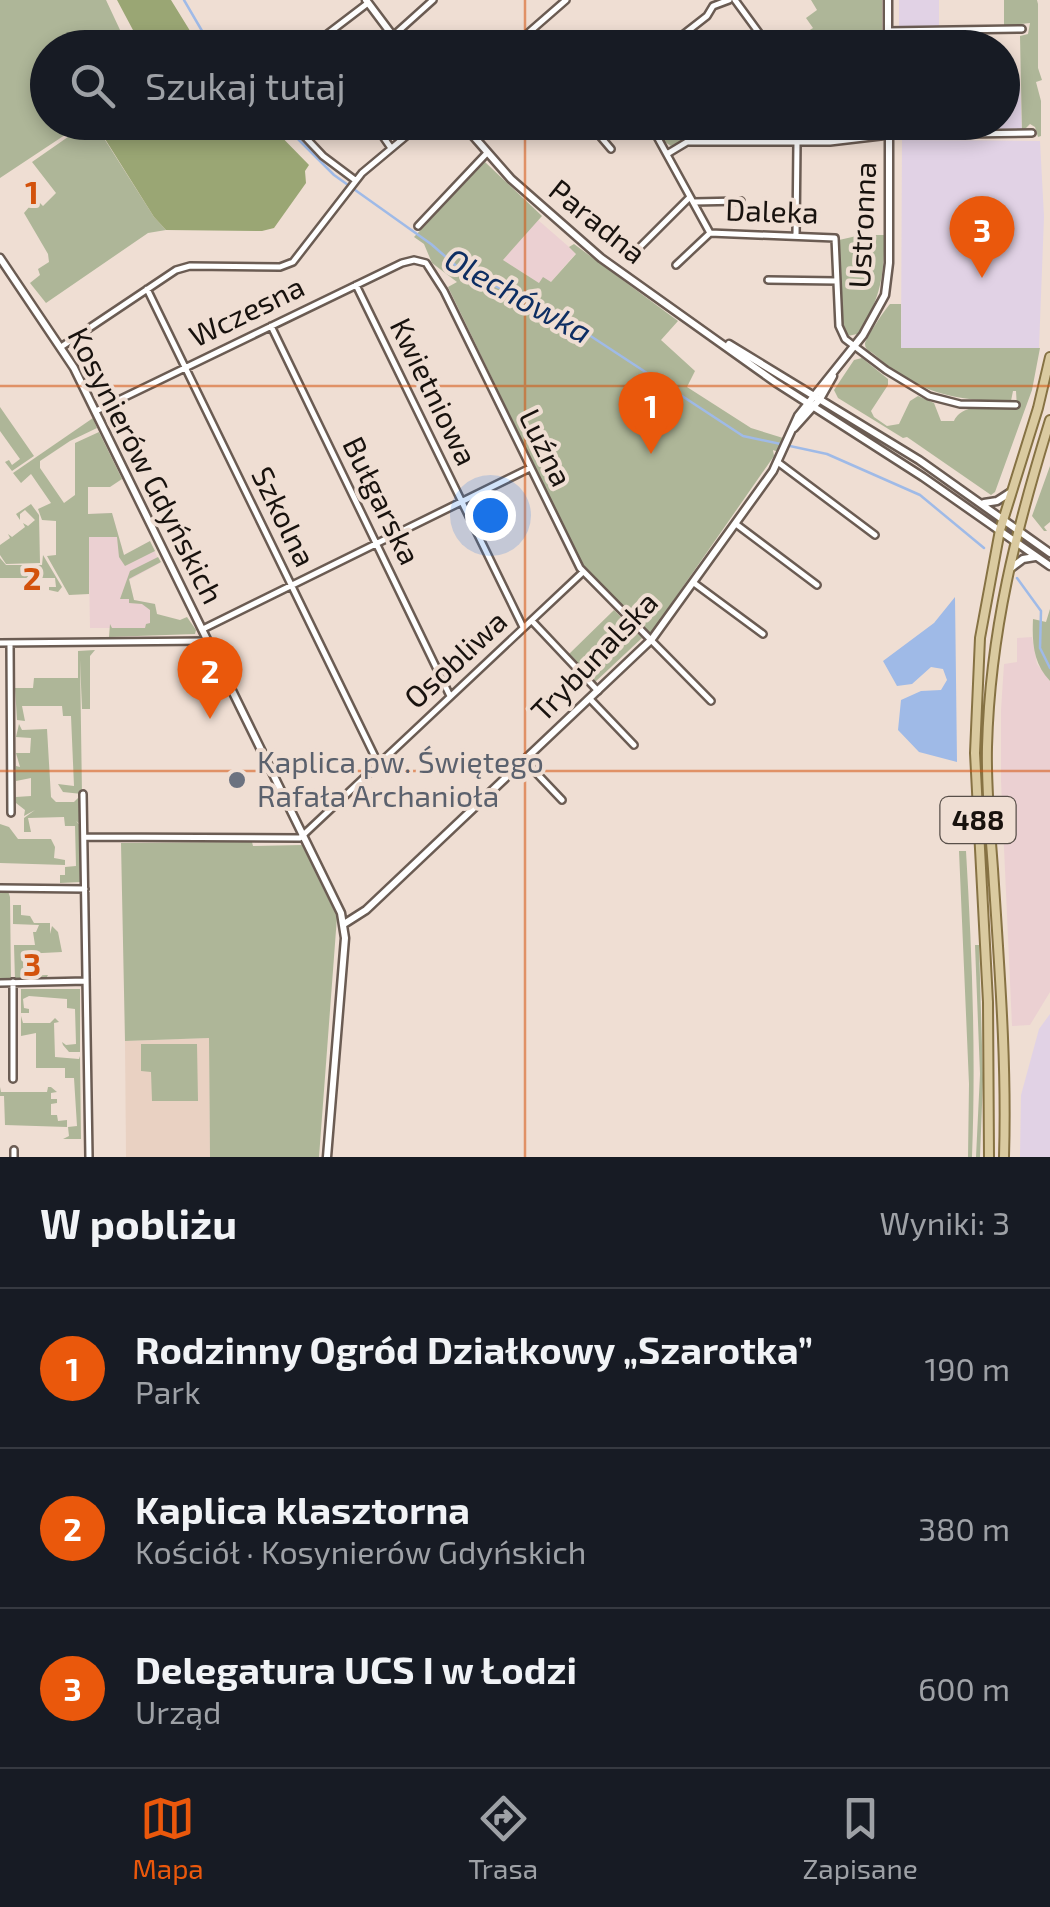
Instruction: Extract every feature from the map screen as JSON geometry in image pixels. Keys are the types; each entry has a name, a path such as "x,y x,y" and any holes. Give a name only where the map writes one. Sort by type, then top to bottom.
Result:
{"main road":[{"name":"488","path":"989,1157 988,1002 974,753 980,638 1000,530 1050,357"},
{"name":"488","path":"1004,1157 987,753 996,636 1006,572 1050,420"}],"street":[{"path":"400,30 433,0"},
{"path":"533,30 566,0"},
{"path":"689,30 707,16 711,3 732,0 756,30"},
{"path":"888,0 888,30 1022,29"},
{"path":"333,30 367,2 389,30"},
{"path":"1020,133 1032,133"},
{"path":"308,140 354,182"},
{"path":"385,140 391,148"},
{"path":"61,346 176,270 190,266 280,267 293,262 354,182 401,140"},
{"name":"Paradna","path":"475,140 601,258 775,382 1050,566"},
{"path":"603,140 611,149"},
{"path":"659,140 710,231 676,265"},
{"path":"667,154 687,142 858,140"},
{"name":"Ustronna","path":"817,396 880,308 888,279 889,140"},
{"path":"796,236 797,142"},
{"path":"418,226 486,154"},
{"path":"638,250 692,200 741,201"},
{"name":"Daleka","path":"710,231 835,238 838,281"},
{"name":"Kosynierów Gdyńskich","path":"0,258 61,346 96,411 344,924 328,1157"},
{"name":"Wczesna","path":"96,411 402,263 420,261"},
{"name":"Luźna","path":"420,261 430,267 444,291 582,572 710,701"},
{"path":"768,280 838,281 840,329 854,347 939,400 1016,405"},
{"name":"Kwietniowa","path":"356,285 523,627"},
{"name":"Szkolna","path":"147,289 379,765"},
{"name":"Bułgarska","path":"270,326 450,696"},
{"name":"Paradna","path":"719,339 817,396 982,503 1050,554"},
{"name":"Trybunalska","path":"344,924 366,910 652,639 779,463 786,441 817,396"},
{"path":"779,463 874,535"},
{"path":"203,628 530,468"},
{"path":"982,503 995,502 1011,492"},
{"path":"736,524 817,585"},
{"path":"1006,572 1022,559 1038,558"},
{"name":"Osobliwa","path":"304,835 582,572"},
{"path":"694,583 763,634"},
{"path":"531,620 598,691"},
{"path":"0,644 209,640"},
{"path":"10,644 11,814"},
{"path":"590,699 634,744"},
{"path":"525,761 562,800"},
{"path":"83,794 89,1157"},
{"path":"84,837 298,839 304,835"},
{"path":"0,888 85,889"},
{"path":"0,982 86,981"},
{"path":"12,982 13,1078"}],"shaded area":[{"path":"899,0 939,0 939,27 899,27"},
{"path":"902,140 1040,141 1044,217 1039,348 901,349"},
{"path":"538,220 576,253 551,282 539,283 503,260"},
{"path":"112,513 124,555 150,541 160,563 129,580 134,600 155,604 150,628 90,628 88,514"},
{"path":"1032,637 1037,664 1050,681 1050,992 1030,1025 1012,1026 1001,710 1004,664 1017,662 1017,638"},
{"path":"1050,1014 1050,1157 1020,1157 1021,1095 1039,1029"},
{"path":"209,1038 210,1157 126,1157 125,1041"}],"green space":[{"path":"0,0 106,0 120,30 30,30 30,140 57,140 0,178"},
{"path":"117,0 171,0 190,30 133,30"},
{"path":"811,0 882,0 882,30 810,30 813,28 806,18 817,10"},
{"path":"1004,0 1037,0 1038,4 1038,68 1042,80 1036,82 1041,101 1038,137 1030,124 1022,132 1020,36 1028,34 1030,23 1004,26"},
{"path":"64,140 105,140 166,230 148,233 46,303 30,283 40,275 38,269 49,262 48,254 24,213 36,199 43,206 56,193 32,162"},
{"path":"106,140 285,140 309,165 306,183 274,228 166,230"},
{"path":"662,140 683,140 671,146"},
{"path":"485,162 542,216 503,260 539,283 543,277 551,282 576,254 569,247 574,244 678,321 661,340 695,371 687,387 751,428 783,438 778,452 773,450 774,456 650,634 585,570 448,287 457,282 432,263 424,244 414,237"},
{"path":"884,235 882,275 865,322 857,334 848,336 841,319 839,240"},
{"path":"890,304 901,304 901,348 1040,348 1032,390 991,495 907,437 903,438 838,398 834,390 854,360 862,358 888,379 871,411 887,426 899,424 910,401 918,396 934,403 941,421 954,421 973,408 1017,408 1016,391 1011,401 937,392 906,378 867,350 866,341"},
{"path":"0,407 34,456 12,471 5,462 9,460 12,465 20,459 0,431"},
{"path":"93,418 97,428 40,461 40,468 64,503 75,495 75,443 99,432 122,479 110,487 88,487 88,514 112,513 124,555 150,541 155,551 125,566 119,557 117,537 89,537 89,594 69,595 47,556 56,555 56,521 42,520 38,509 51,503 31,474 21,483 13,473"},
{"path":"1050,466 1050,522 1044,531 1032,516"},
{"path":"31,504 39,515 40,563 6,564 0,555 0,545 10,538 8,534 12,537 25,527 23,523 28,526 35,520 25,510 20,520 16,514"},
{"path":"43,555 62,587 58,592 49,590 56,587 55,578 0,578 0,558 6,565 42,565"},
{"path":"158,557 161,562 129,579 134,600 155,604 157,614 180,620 187,617 195,634 109,637 110,624 112,628 145,628 150,623 150,610 142,604 129,603 129,599 120,599 130,571"},
{"path":"1050,609 1050,681 1037,660 1033,619 1046,622"},
{"path":"614,610 642,638 594,683 568,655"},
{"path":"95,650 90,656 90,709 82,709 80,660 82,794 63,792 58,784 74,786 71,716 63,716 62,706 22,706 25,721 17,720 15,688 33,688 34,678 78,678 78,651"},
{"path":"19,724 22,730 47,729 51,797 56,802 74,802 78,798 82,802 83,826 76,821 83,828 82,882 60,883 65,867 76,866 75,826 65,826 64,817 28,818 31,832 24,832 24,818 35,810 24,816 25,810 16,803 16,797 31,796 31,778 16,781 16,766 20,767 16,753 30,753 31,738 16,737"},
{"path":"0,824 9,827 18,839 51,839 54,858 65,860 65,865 0,863"},
{"path":"251,838 253,846 302,845 337,917 319,1157 210,1157 209,1038 125,1041 121,843 247,842"},
{"path":"959,851 966,851 970,927 972,1157 968,1157 969,1084"},
{"path":"0,891 8,891 10,897 11,980 0,981"},
{"path":"13,905 21,905 21,915 30,916 34,923 50,923 50,934 52,926 58,932 62,952 23,954 24,976 48,975 45,980 15,980 14,945 35,945 33,932 39,925 13,924"},
{"path":"975,945 979,945 983,1079 980,1157 976,1157 980,1074"},
{"path":"21,989 80,989 80,1052 69,1052 62,1042 76,1044 75,1009 67,1008 67,999 29,996 23,999 29,1013 21,1013"},
{"path":"21,1016 23,1023 50,1023 55,1018 59,1022 54,1023 55,1057 80,1056 81,1139 63,1139 69,1136 68,1127 77,1126 74,1078 65,1078 65,1068 36,1068 36,1033 21,1036"},
{"path":"141,1044 197,1044 198,1101 152,1101 151,1072 141,1071"},
{"path":"0,1087 1,1092 47,1092 51,1087 57,1092 51,1093 51,1099 57,1099 57,1103 51,1104 51,1115 57,1115 58,1121 67,1120 67,1127 5,1125"}],"water":[{"path":"955,597 957,762 919,752 898,730 901,700 921,691 941,690 947,680 943,669 931,667 912,684 897,686 883,661 934,623"}],"waterway":[{"name":"Olechówka","path":"184,0 202,30"},
{"name":"Olechówka","path":"299,140 334,175 462,271 557,314 743,436 827,454 920,495 984,548"},
{"name":"Olechówka","path":"1017,578 1041,611 1040,648 1050,668"}],"place":[{"name":"Delegatura UCS I w Łodzi","path":"982,278"},
{"name":"Rodzinny Ogród Działkowy „Szarotka”","path":"651,454"},
{"name":"Kaplica klasztorna","path":"210,719"},
{"name":"Kaplica pw. Świętego Rafała Archanioła","path":"237,780"}]}
